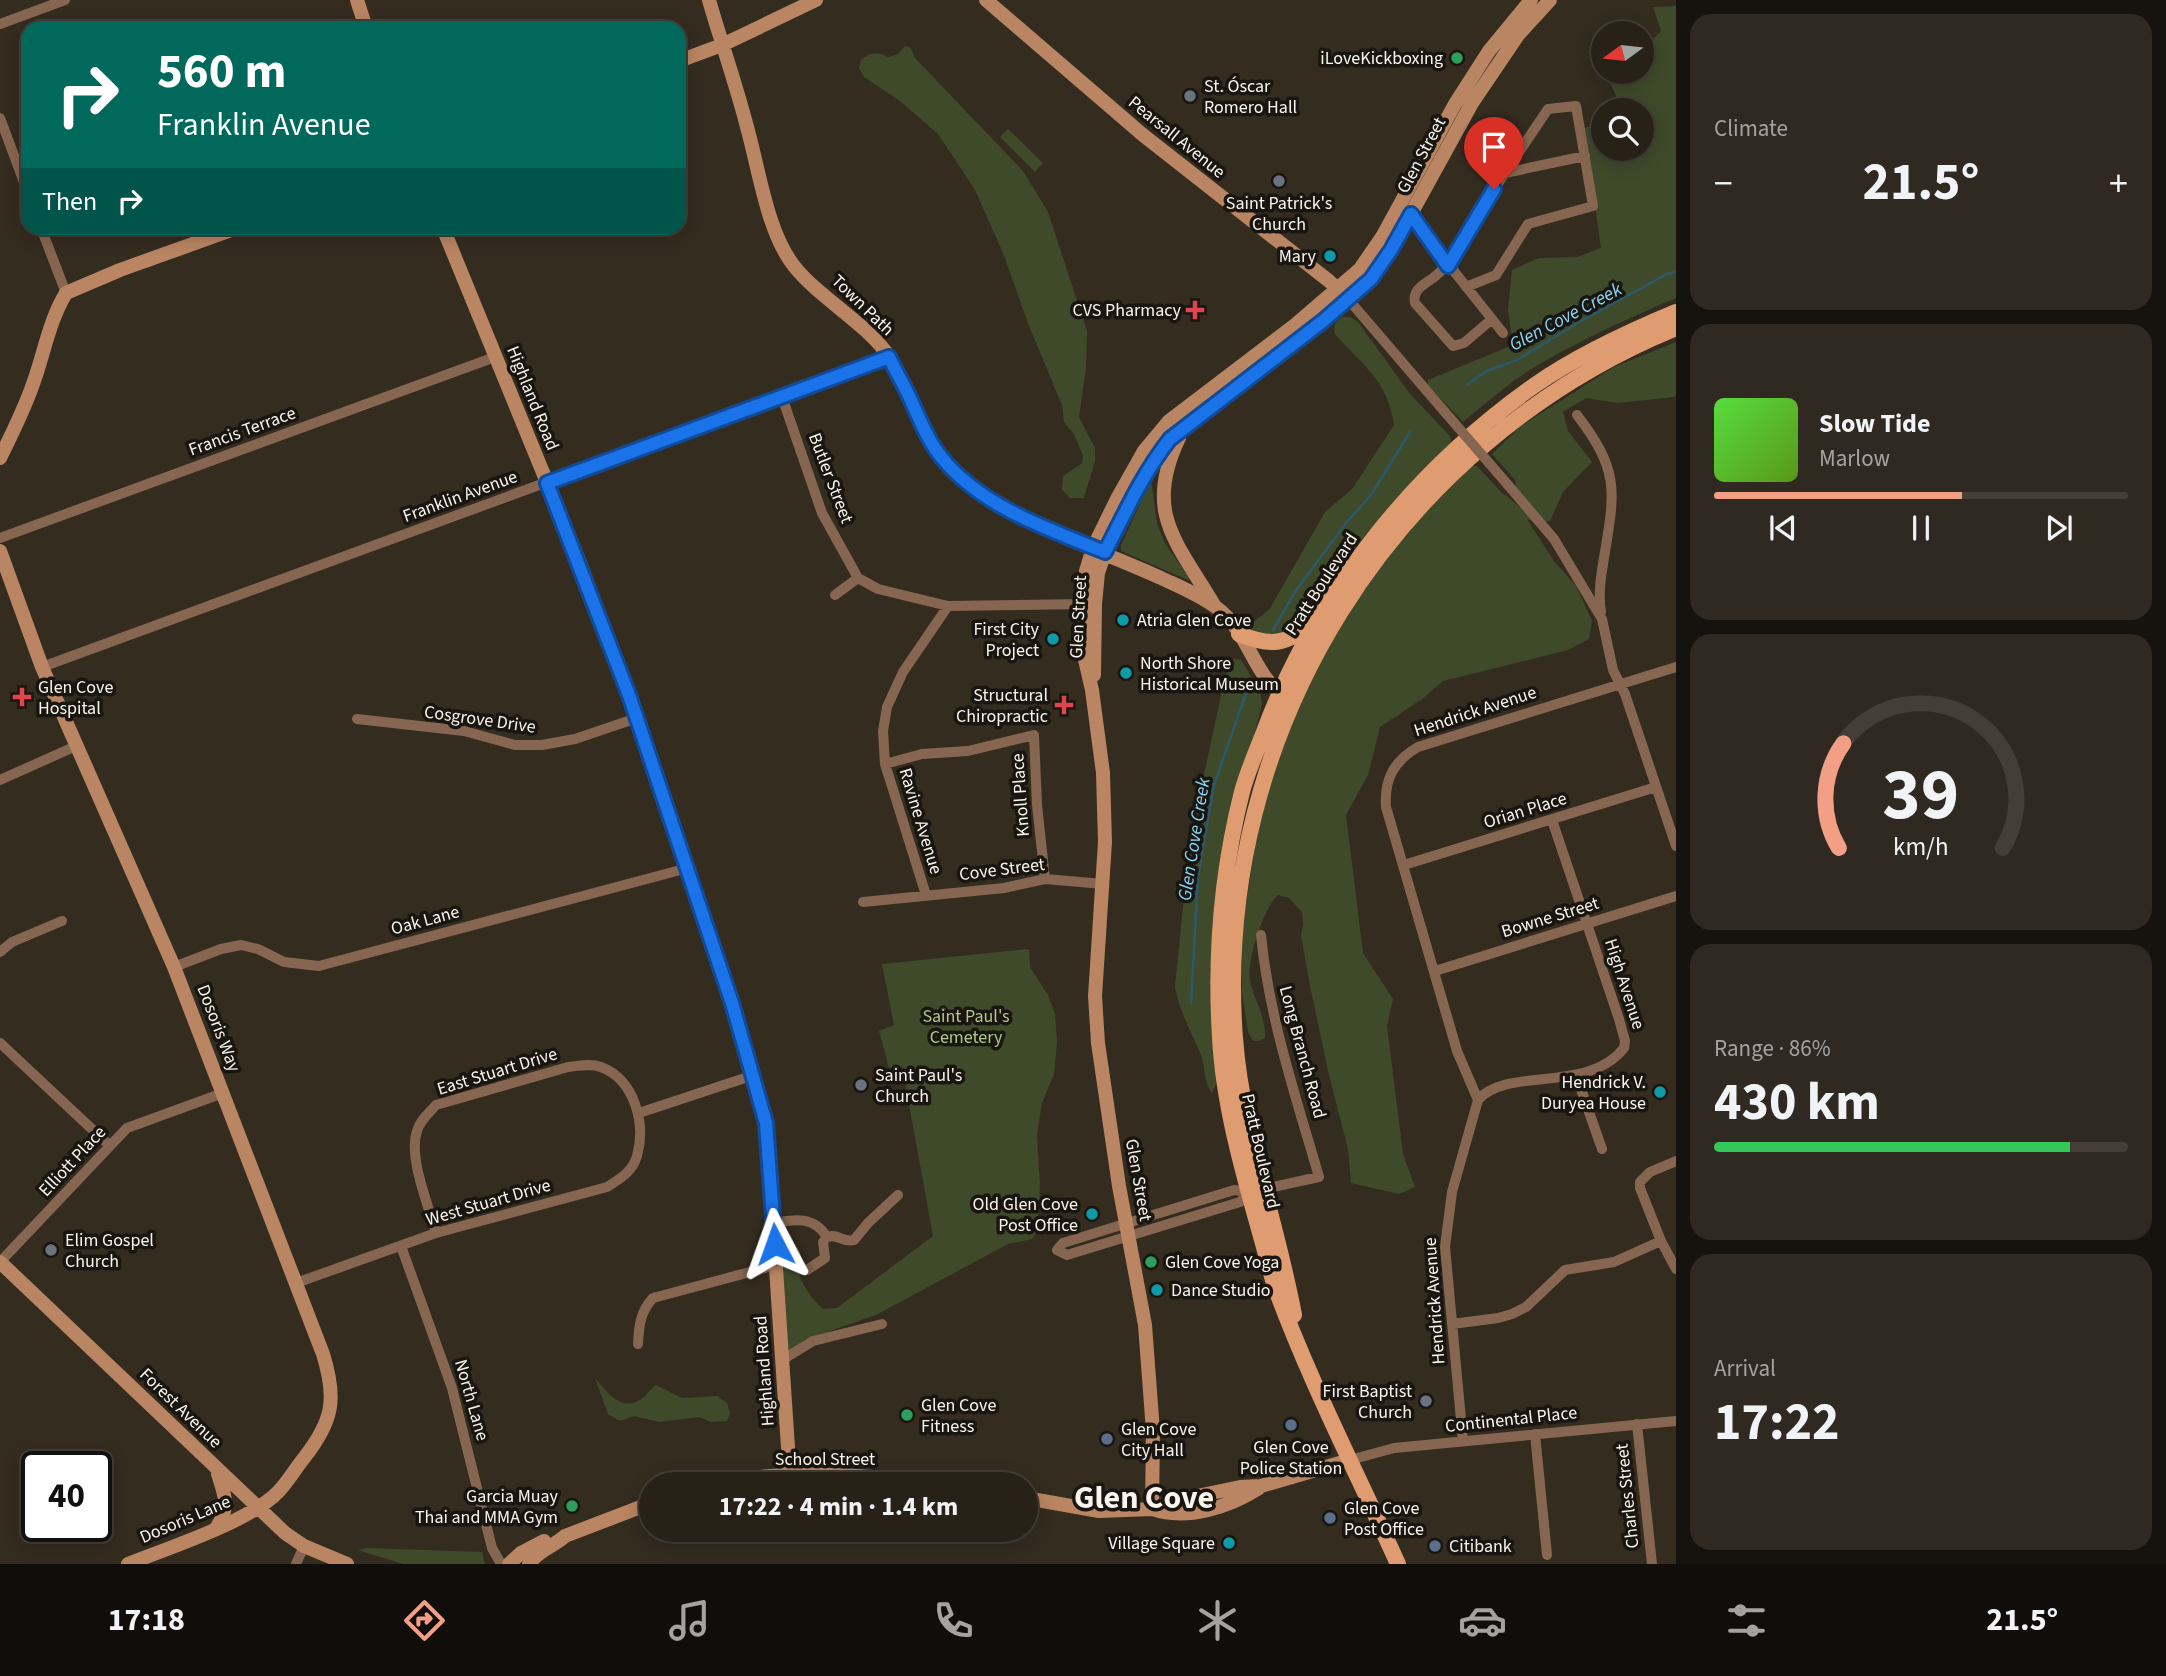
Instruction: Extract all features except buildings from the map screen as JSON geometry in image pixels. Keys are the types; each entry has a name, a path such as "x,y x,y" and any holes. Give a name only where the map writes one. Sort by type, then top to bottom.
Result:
{"main road":[{"name":"Pratt Boulevard","path":"1398,1564 1312,1381 1299,1343 1287,1283 1224,1077 1220,1038 1219,960 1230,857 1242,791 1320,616 1357,559 1425,479 1491,419 1538,383 1596,349 1676,312"},
{"name":"Pratt Boulevard","path":"1284,697 1369,568 1436,490 1500,430 1546,396 1603,363 1676,328"},
{"path":"1239,634 1269,643 1290,640 1320,616"}],"street":[{"path":"0,24 65,0"},
{"path":"357,0 364,21"},
{"name":"Town Path","path":"709,0 771,214 786,255 796,268 889,357 927,436 941,457 958,476 980,493 1022,517 1099,550 1215,606"},
{"path":"686,58 722,45 816,0"},
{"name":"Pearsall Avenue","path":"986,0 1143,135 1343,294"},
{"name":"Glen Street","path":"1152,1509 1153,1431 1145,1325 1098,1043 1096,996 1103,884 1103,773 1092,690 1094,677 1088,604 1098,573 1099,550 1169,421 1215,394 1343,294 1371,279 1391,250 1405,210 1455,104 1489,51 1531,0"},
{"name":"Glen Street","path":"1405,210 1518,36 1550,0"},
{"path":"1466,287 1496,275 1528,224 1593,206 1576,106 1548,109 1448,266 1417,290 1414,296 1415,303 1453,346 1464,343 1492,319"},
{"path":"0,118 21,174"},
{"path":"1505,173 1585,156"},
{"path":"1405,210 1503,333"},
{"path":"44,235 66,293"},
{"path":"0,458 34,383 54,316 66,293 120,270 218,235"},
{"name":"Highland Road","path":"446,235 581,567 637,718 718,957 754,1075 766,1123 790,1472"},
{"path":"1343,294 1554,539 1602,619"},
{"name":"Francis Terrace","path":"0,538 495,357"},
{"name":"Franklin Avenue","path":"42,667 889,357"},
{"name":"Glen Street","path":"1152,451 1180,430 1215,394"},
{"name":"Butler Street","path":"782,397 822,513 859,578"},
{"path":"1577,415 1605,457 1612,479 1610,522 1599,596 1611,664 1676,846"},
{"name":"Town Path","path":"1180,430 1164,481 1163,511 1171,531 1215,606 1239,634 1266,679 1284,697"},
{"path":"1152,451 1164,481"},
{"name":"Dosoris Way","path":"0,551 42,667 174,967 329,1372 332,1388 330,1412 324,1430 278,1492 257,1508"},
{"path":"835,595 859,578 878,589 948,606 1088,604"},
{"name":"Ravine Avenue","path":"926,895 885,764 883,731 887,707 903,672 948,606"},
{"name":"Hendrick Avenue","path":"1463,1441 1445,1261 1452,1192 1478,1100 1457,1051 1386,807 1385,794 1391,773 1405,755 1418,747 1676,667"},
{"name":"Cosgrove Drive","path":"357,719 464,731 515,745 542,746 575,739 637,718"},
{"name":"Knoll Place","path":"885,764 930,752 968,751 1034,735 1037,804 1045,879"},
{"path":"0,780 76,746"},
{"name":"Orian Place","path":"1404,865 1656,787"},
{"name":"High Avenue","path":"1478,1100 1484,1093 1507,1085 1595,1070 1624,1048 1625,1041 1552,820"},
{"name":"Oak Lane","path":"174,967 221,949 241,945 284,962 319,966 688,868"},
{"name":"Cove Street","path":"863,902 1004,888 1045,879 1103,884"},
{"name":"Bowne Street","path":"1435,971 1676,896"},
{"path":"0,952 12,942 62,921"},
{"name":"Long Branch Road","path":"1257,1191 1319,1177 1282,1051 1265,977 1261,935"},
{"path":"0,1043 110,1146"},
{"name":"East Stuart Drive","path":"436,1233 414,1145 423,1119 436,1105 555,1071 586,1065 600,1067 615,1075 625,1086 639,1113"},
{"path":"639,1113 754,1075"},
{"path":"1576,1075 1602,1149"},
{"name":"Elliott Place","path":"0,1262 130,1126 223,1093"},
{"name":"West Stuart Drive","path":"296,1283 436,1233 607,1187 625,1176 637,1157 639,1113"},
{"path":"1676,1161 1641,1178 1640,1188 1661,1241 1676,1269"},
{"path":"1234,1190 1257,1191 1240,1202 1129,1237 1067,1255 1057,1250 1063,1243 1234,1190"},
{"path":"807,1270 825,1258 823,1242 827,1237 835,1235 847,1241 854,1240 898,1195"},
{"path":"773,1223 806,1220 821,1228 827,1237"},
{"path":"1452,1324 1512,1314 1526,1307 1565,1270 1614,1262 1661,1241"},
{"name":"North Lane","path":"401,1246 452,1388 492,1548 501,1564"},
{"name":"Forest Avenue","path":"0,1262 257,1508 304,1546 347,1564"},
{"path":"638,1344 641,1315 644,1307 653,1298 776,1265"},
{"path":"782,1360 813,1341 882,1324"},
{"name":"Continental Place","path":"1350,1460 1394,1448 1676,1421"},
{"name":"Charles Street","path":"1637,1424 1652,1564"},
{"path":"1535,1434 1547,1555"},
{"path":"1038,1500 1099,1511 1152,1509 1173,1515 1194,1513 1244,1497 1261,1486 1350,1460"},
{"path":"217,1469 227,1499 227,1509 217,1527"},
{"name":"Dosoris Lane","path":"128,1564 257,1508"},
{"path":"529,1564 543,1549 565,1536 639,1508"},
{"path":"509,1564 521,1553 539,1543 556,1536 565,1536"},
{"path":"296,1564 304,1546"}],"green space":[{"path":"1676,6 1676,298 1570,347 1536,366 1463,422 1428,385 1428,380 1513,345 1508,311 1512,270 1539,258 1577,257 1601,248 1584,128 1591,126 1591,161 1654,161 1654,98 1615,98 1611,84 1654,84 1654,38 1661,31 1653,7"},
{"path":"905,46 911,48 915,58 1023,171 1048,212 1087,331 1086,368 1079,417 1095,448 1095,461 1084,498 1070,498 1062,490 1063,476 1082,463 1083,456 1074,434 1064,422 1062,405 1029,326 1003,253 975,190 938,134 900,101 864,77 859,68 861,60 867,55 877,53 888,57 898,54"},
{"path":"1008,129 1043,163 1035,172 1000,137"},
{"path":"1343,317 1350,317 1358,322 1410,394 1450,436 1452,444 1367,533 1313,604 1300,626 1273,639 1247,629 1248,626 1269,610 1325,512 1352,489 1394,425 1391,409 1380,384 1335,334 1335,324"},
{"path":"1676,342 1676,396 1618,403 1586,398 1563,412 1568,431 1592,462 1563,492 1550,521 1537,523 1527,519 1554,561 1576,586 1592,621 1589,639 1568,650 1443,681 1422,699 1380,727 1368,775 1346,815 1363,953 1393,999 1387,1026 1403,1154 1415,1187 1399,1194 1351,1183 1348,1149 1309,981 1301,935 1302,912 1289,898 1278,895 1262,922 1249,972 1264,1023 1265,1038 1253,1041 1248,1032 1242,993 1242,928 1265,785 1311,672 1393,545 1470,466 1477,466 1501,492 1520,507 1515,480 1492,454 1521,426 1614,367"},
{"path":"1151,480 1157,524 1165,543 1188,580 1121,551 1121,545"},
{"path":"1229,660 1241,660 1260,691 1262,704 1231,843 1219,1077 1212,1093 1207,1084 1201,1055 1175,987 1189,845"},
{"name":"Saint Paul's Cemetery","path":"1029,949 1030,967 1048,995 1055,1014 1057,1042 1054,1074 1042,1103 1037,1135 1040,1186 1038,1230 1032,1239 1008,1244 876,1315 804,1340 782,1360 778,1244 781,1238 792,1240 802,1282 823,1309 837,1308 933,1236 902,1066 889,1068 879,1031 894,1025 882,964"},
{"path":"595,1378 620,1402 633,1403 640,1400 656,1385 682,1398 717,1396 727,1403 730,1413 727,1421 711,1422 699,1417 659,1422 634,1416 620,1421 608,1414"},
{"path":"367,1548 482,1552 485,1564 403,1564 358,1550"}],"waterway":[{"name":"Glen Cove Creek","path":"1468,384 1487,371 1517,360 1667,274 1676,272"},
{"name":"Glen Cove Creek","path":"1273,630 1297,589 1346,523 1371,495 1410,432"},
{"name":"Glen Cove Creek","path":"1191,1003 1198,876 1214,785 1249,685"}],"place":[{"name":"iLoveKickboxing","path":"1457,58"},
{"name":"St. Óscar Romero Hall","path":"1190,96"},
{"name":"Saint Patrick's Church","path":"1279,181"},
{"name":"Mary","path":"1330,256"},
{"name":"CVS Pharmacy","path":"1195,310"},
{"name":"Atria Glen Cove","path":"1123,620"},
{"name":"First City Project","path":"1053,639"},
{"name":"North Shore Historical Museum","path":"1126,673"},
{"name":"Glen Cove Hospital","path":"22,697"},
{"name":"Structural Chiropractic","path":"1064,705"},
{"name":"Saint Paul's Church","path":"861,1085"},
{"name":"Hendrick V. Duryea House","path":"1660,1092"},
{"name":"Old Glen Cove Post Office","path":"1092,1214"},
{"name":"Elim Gospel Church","path":"51,1250"},
{"name":"Glen Cove Yoga","path":"1151,1262"},
{"name":"Dance Studio","path":"1157,1290"},
{"name":"First Baptist Church","path":"1426,1401"},
{"name":"Glen Cove Fitness","path":"907,1415"},
{"name":"Glen Cove Police Station","path":"1291,1425"},
{"name":"Glen Cove City Hall","path":"1107,1439"},
{"name":"Garcia Muay Thai and MMA Gym","path":"572,1506"},
{"name":"Glen Cove Post Office","path":"1330,1518"},
{"name":"Village Square","path":"1229,1543"},
{"name":"Citibank","path":"1435,1546"}],"district":[{"name":"Glen Cove","path":"1144,1497"}],"route":[{"path":"775,1244 766,1123 754,1075 718,957 629,695 547,483 889,357 927,436 958,476 980,493 1022,517 1105,552 1155,458 1170,439 1323,321 1371,279 1411,214 1448,266 1494,189"}]}
